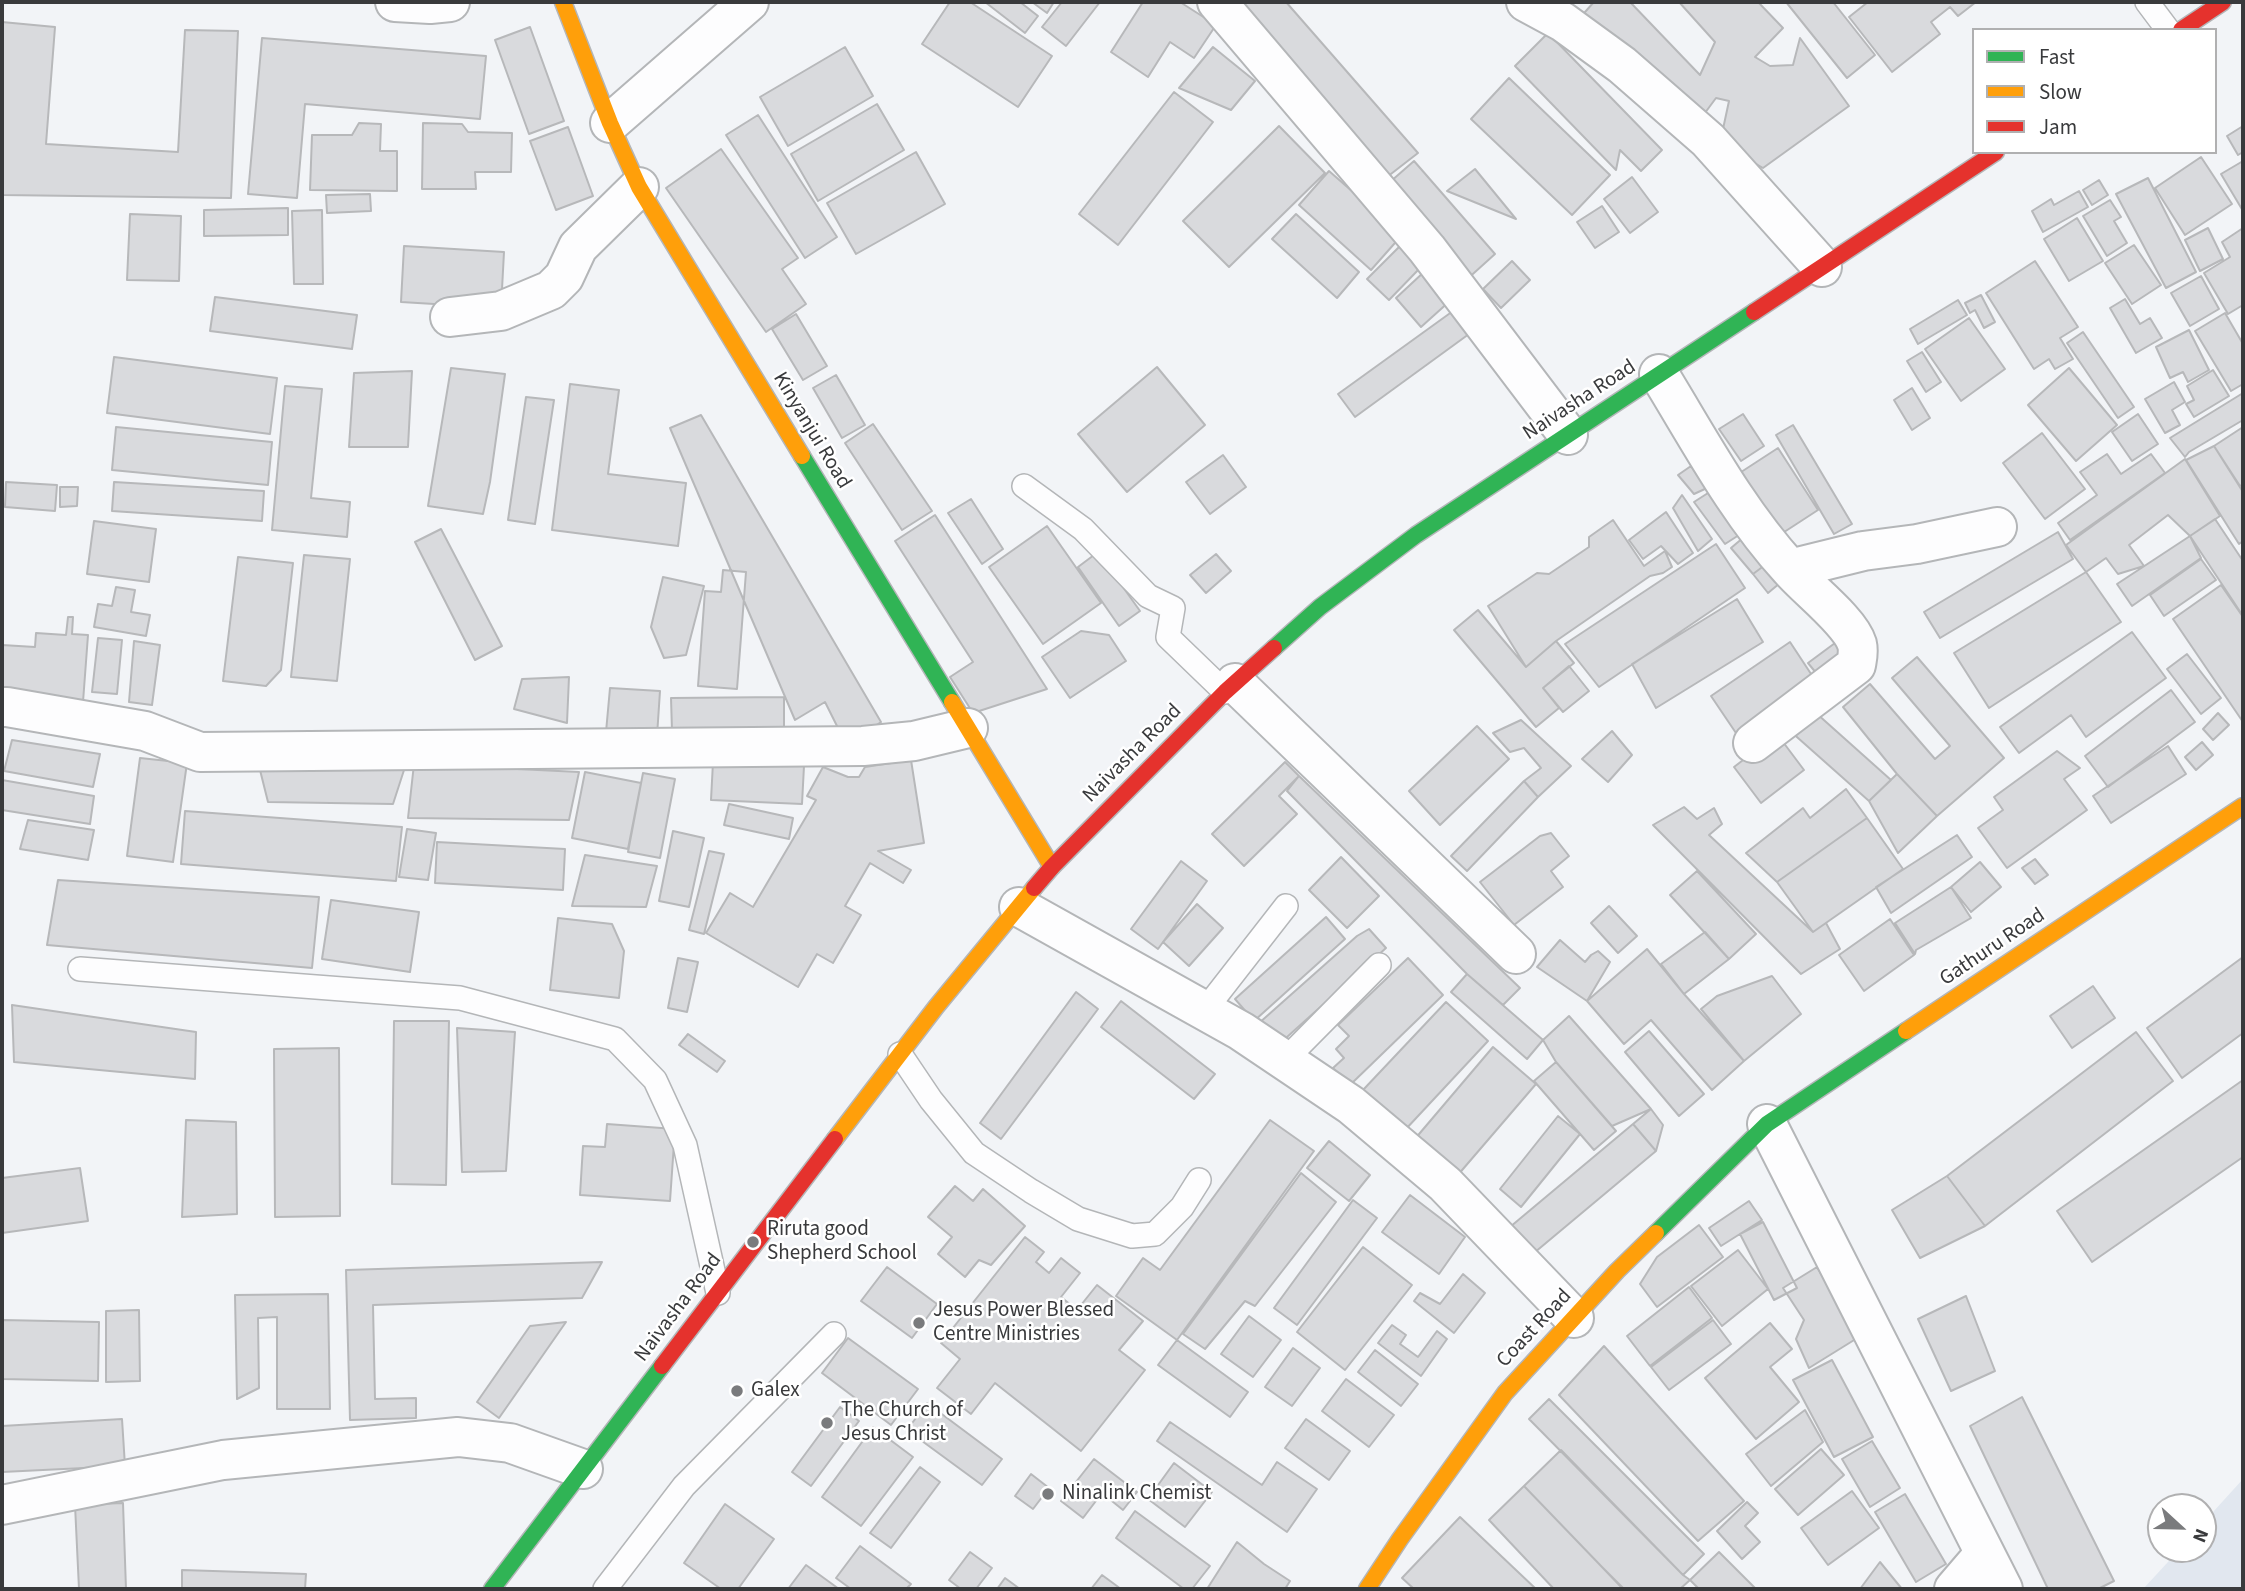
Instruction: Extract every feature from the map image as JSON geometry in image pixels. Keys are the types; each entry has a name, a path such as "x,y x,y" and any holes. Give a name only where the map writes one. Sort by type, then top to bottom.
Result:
{"main road":[{"name":"Kinyanjui Road","path":"563,2 610,123 639,187 1052,867"},
{"path":"2184,28 2223,2"},
{"name":"Naivasha Road","path":"492,1589 936,1007 1052,867 1230,688 1320,607 1416,536 1993,154"},
{"name":"Gathuru Road","path":"1767,1125 2243,806"},
{"name":"Coast Road","path":"1367,1589 1505,1393 1617,1271 1767,1125"}],"street":[{"path":"395,2 450,2"},
{"path":"610,123 749,2"},
{"path":"1217,2 1427,249 1568,435"},
{"path":"1526,2 1563,22 1622,65 1708,140 1822,267"},
{"path":"450,317 501,311 551,290 564,277 578,247 639,187"},
{"path":"1659,374 1754,527 1790,569 1848,627 1857,644 1856,666 1753,743"},
{"path":"1790,569 1863,551 1917,544 1997,527"},
{"path":"1230,688 1516,954"},
{"path":"2,707 145,731 201,752 863,746 914,741 968,728"},
{"path":"1019,907 1205,1010 1286,1060 1351,1105 1445,1184 1574,1318"},
{"path":"1767,1125 2003,1589"},
{"path":"2,1505 223,1460 458,1437 510,1443 583,1469"},
{"path":"1954,1589 1984,1554"}],"lane":[{"path":"2147,2 2166,28"},
{"path":"1024,486 1083,529 1148,596 1173,608 1168,637 1230,688"},
{"path":"1205,1010 1286,906"},
{"path":"1286,1060 1379,965"},
{"path":"80,969 460,998 615,1039 655,1080 685,1145 718,1293"},
{"path":"900,1054 931,1100 974,1153 1078,1219 1132,1236 1155,1234 1182,1207 1199,1180"},
{"path":"605,1589 684,1486 834,1334"}],"shaded area":[{"path":"2243,1479 2243,1589 2143,1589 2167,1563 2217,1563 2217,1508"}],"building":[{"path":"950,2 970,2 1052,56 1018,107 922,44"},
{"path":"985,2 1020,2 1038,16 1025,33"},
{"path":"1032,2 1054,2 1047,13"},
{"path":"1062,2 1100,2 1066,46 1042,27"},
{"path":"1143,2 1180,2 1216,25 1194,58 1170,42 1148,77 1111,52"},
{"path":"1228,2 1286,2 1418,153 1378,184"},
{"path":"1594,2 1630,2 1700,75 1715,42 1679,2 1758,2 1783,28 1755,57 1770,66 1793,65 1800,38 1849,106 1763,168 1720,143 1729,101 1716,98 1699,121 1576,22"},
{"path":"1786,2 1833,2 1875,55 1847,78"},
{"path":"1868,2 1976,2 1958,16 1950,7 1931,22 1940,34 1892,72 1849,17"},
{"path":"2,22 55,27 46,144 178,152 185,30 238,31 231,198 2,195"},
{"path":"530,27 564,121 529,134 495,40"},
{"path":"1548,33 1662,150 1641,171 1620,150 1616,170 1515,66"},
{"path":"262,38 486,56 480,119 305,104 297,198 248,194"},
{"path":"845,47 873,96 788,146 760,97"},
{"path":"1213,47 1255,81 1231,110 1179,88"},
{"path":"1509,78 1610,175 1572,215 1471,119"},
{"path":"1174,92 1213,122 1118,245 1079,214"},
{"path":"877,104 904,150 818,201 791,154"},
{"path":"758,115 837,237 805,258 726,135"},
{"path":"359,123 381,124 380,151 397,151 397,191 310,190 312,135 352,135"},
{"path":"423,123 462,124 468,132 512,133 511,172 475,172 476,189 422,189"},
{"path":"1279,126 1325,173 1229,267 1183,221"},
{"path":"2243,126 2243,152 2238,155 2227,136"},
{"path":"568,127 593,196 556,210 530,141"},
{"path":"721,149 798,258 782,269 806,304 766,332 666,188"},
{"path":"916,152 945,204 856,254 827,203"},
{"path":"2201,157 2232,204 2185,235 2155,188"},
{"path":"1414,161 1495,254 1464,282 1382,189"},
{"path":"2243,161 2243,211 2221,174"},
{"path":"1475,169 1516,219 1447,191"},
{"path":"1329,171 1402,235 1371,270 1299,205"},
{"path":"1632,177 1658,212 1630,233 1604,199"},
{"path":"2148,178 2196,272 2166,288 2116,194"},
{"path":"2099,180 2108,195 2092,205 2083,190"},
{"path":"2079,191 2088,207 2043,232 2032,211 2051,199 2054,205"},
{"path":"370,194 371,211 327,213 326,195"},
{"path":"2110,200 2121,217 2114,221 2127,243 2107,256 2083,216"},
{"path":"1602,206 1619,232 1595,248 1577,222"},
{"path":"288,208 288,235 204,236 204,210"},
{"path":"322,210 323,284 294,284 292,211"},
{"path":"130,214 181,216 179,281 127,280"},
{"path":"1296,214 1359,272 1337,298 1272,239"},
{"path":"2077,218 2103,261 2069,281 2044,239"},
{"path":"2208,228 2223,259 2200,271 2185,240"},
{"path":"2243,228 2243,305 2228,314 2204,273 2230,257 2222,242"},
{"path":"2134,245 2161,285 2132,304 2105,263"},
{"path":"404,246 504,252 501,308 401,302"},
{"path":"1400,246 1421,267 1389,300 1367,279"},
{"path":"1512,261 1530,280 1501,308 1483,289"},
{"path":"2035,261 2078,327 2060,338 2073,359 2055,369 2049,359 2034,369 1986,293"},
{"path":"1425,271 1451,300 1421,327 1396,298"},
{"path":"2201,276 2219,309 2190,326 2171,293"},
{"path":"1981,295 1995,322 1984,328 1975,310 1970,313 1965,303"},
{"path":"215,297 357,315 352,349 210,331"},
{"path":"2125,299 2140,324 2150,318 2162,338 2136,353 2110,308"},
{"path":"1958,300 1967,315 1918,344 1910,329"},
{"path":"1453,311 1469,334 1355,417 1338,394"},
{"path":"2225,313 2243,344 2243,384 2231,391 2195,331"},
{"path":"796,314 827,366 803,380 772,329"},
{"path":"1969,318 2005,369 1961,401 1925,349"},
{"path":"2189,330 2209,370 2188,382 2183,372 2170,378 2156,347"},
{"path":"2083,332 2134,407 2118,418 2067,343"},
{"path":"1922,352 1941,382 1926,392 1907,361"},
{"path":"114,357 277,378 270,434 107,413"},
{"path":"1157,367 1205,425 1127,492 1078,434"},
{"path":"451,368 505,374 483,514 428,506"},
{"path":"2069,368 2117,425 2076,461 2028,405"},
{"path":"2213,370 2229,396 2194,417 2186,404 2194,400 2187,386"},
{"path":"412,371 408,447 349,447 354,373"},
{"path":"836,375 865,425 842,438 813,388"},
{"path":"2174,382 2185,402 2172,410 2180,425 2165,433 2145,399"},
{"path":"570,384 619,390 608,474 686,483 678,546 552,530"},
{"path":"285,386 322,389 311,498 350,502 347,537 272,530"},
{"path":"1912,388 1930,418 1912,430 1894,400"},
{"path":"2243,393 2243,420 2185,457 2170,438"},
{"path":"526,397 554,400 535,524 508,520"},
{"path":"1743,414 1764,446 1741,461 1719,429"},
{"path":"2138,414 2158,444 2132,461 2112,432"},
{"path":"701,415 881,722 847,746 825,702 795,720 670,428"},
{"path":"873,424 932,511 902,530 845,443"},
{"path":"1793,425 1852,524 1834,534 1776,435"},
{"path":"116,427 272,442 268,485 112,470"},
{"path":"2243,427 2243,484 2240,486 2214,446"},
{"path":"2042,433 2085,489 2045,519 2003,463"},
{"path":"2214,446 2243,492 2243,541 2239,544 2186,460"},
{"path":"1778,448 1818,510 1775,538 1735,476"},
{"path":"2107,454 2121,474 2151,454 2165,473 2070,540 2058,523 2097,495 2080,472"},
{"path":"1223,455 1246,487 1210,514 1186,482"},
{"path":"2185,459 2220,516 2190,536 2168,515 2129,545 2144,566 2118,574 2106,558 2086,572 2066,545"},
{"path":"1691,466 1707,488 1694,494 1678,475"},
{"path":"6,482 57,485 55,511 5,507"},
{"path":"114,482 264,491 262,521 112,511"},
{"path":"60,487 78,487 77,506 60,507"},
{"path":"1708,493 1739,535 1725,544 1694,502"},
{"path":"1682,495 1712,539 1698,551 1673,508"},
{"path":"971,499 1003,549 982,564 948,513"},
{"path":"1666,512 1693,553 1678,564 1661,546 1643,559 1629,540"},
{"path":"935,515 1047,689 973,713 950,677 973,662 895,541"},
{"path":"2215,519 2243,561 2243,616 2190,536"},
{"path":"1613,520 1644,566 1665,551 1672,567 1663,573 1650,576 1556,641 1526,667 1488,606 1537,573 1549,574 1589,547 1589,537"},
{"path":"94,521 156,529 149,582 87,574"},
{"path":"1047,526 1101,603 1043,644 989,567"},
{"path":"441,529 502,646 475,660 415,542"},
{"path":"2058,532 2073,559 1940,638 1924,612"},
{"path":"2190,536 2201,558 2132,606 2117,584"},
{"path":"1744,537 1765,565 1753,574 1731,548"},
{"path":"1716,544 1745,588 1599,687 1565,644"},
{"path":"1098,552 1140,611 1119,626 1078,567"},
{"path":"1216,554 1231,571 1206,593 1190,575"},
{"path":"304,555 350,559 337,681 291,677"},
{"path":"238,557 293,563 281,670 266,686 223,681"},
{"path":"2201,559 2216,580 2164,616 2150,595"},
{"path":"1765,565 1780,583 1768,593 1753,574"},
{"path":"723,570 746,572 737,689 698,686 705,591 721,592"},
{"path":"2086,572 2121,622 1989,708 1954,653"},
{"path":"663,577 704,586 686,655 664,658 651,627"},
{"path":"2221,585 2243,617 2243,722 2173,619"},
{"path":"116,587 135,590 131,612 150,615 146,636 94,627 98,604 112,606"},
{"path":"1737,599 1763,642 1656,708 1632,664"},
{"path":"1478,610 1526,667 1556,641 1574,663 1543,688 1559,708 1536,727 1454,630"},
{"path":"68,617 73,617 72,634 88,635 83,702 2,695 2,645 35,647 36,633 66,635"},
{"path":"1081,631 1109,635 1126,661 1070,698 1042,657"},
{"path":"2132,632 2166,678 2086,737 2071,715 2019,753 2000,727"},
{"path":"98,638 122,640 117,694 92,692"},
{"path":"134,641 160,645 152,705 129,702"},
{"path":"1790,642 1817,683 1738,736 1711,696"},
{"path":"1835,643 1847,659 1821,679 1808,663"},
{"path":"2187,654 2221,698 2201,714 2167,669"},
{"path":"1917,657 2004,758 1937,816 1897,774 1843,707 1870,684 1935,759 1950,746 1892,678"},
{"path":"1569,666 1589,691 1563,712 1543,688"},
{"path":"569,677 567,723 514,709 522,679"},
{"path":"610,688 660,691 657,736 606,732"},
{"path":"2171,690 2195,722 2108,787 2085,756"},
{"path":"784,697 784,729 672,731 671,698"},
{"path":"1816,713 1891,780 1869,801 1789,730"},
{"path":"2218,713 2229,725 2213,740 2203,729"},
{"path":"1521,720 1571,766 1538,797 1524,781 1541,768 1524,748 1510,752 1493,733"},
{"path":"1477,726 1509,759 1440,825 1409,791"},
{"path":"1612,731 1632,755 1608,782 1582,759"},
{"path":"1777,734 1804,770 1761,803 1734,767"},
{"path":"12,740 100,754 93,787 4,771"},
{"path":"2202,742 2213,755 2196,770 2185,757"},
{"path":"2168,746 2186,774 2111,823 2093,796"},
{"path":"2057,751 2080,768 2064,779 2087,810 2007,868 1978,828 2003,810 1994,797"},
{"path":"140,758 187,763 173,862 127,856"},
{"path":"911,760 924,843 878,851 911,870 903,883 870,863 845,906 861,915 833,963 817,954 798,987 706,933 730,893 753,907 816,800 807,796 823,767 848,777 859,777 865,767"},
{"path":"713,762 804,766 802,804 711,800"},
{"path":"1285,762 1299,776 1279,796 1297,814 1244,866 1212,834"},
{"path":"414,764 579,772 569,820 408,818"},
{"path":"405,767 393,804 268,802 260,770"},
{"path":"585,772 641,783 628,849 572,838"},
{"path":"643,773 675,779 660,858 628,852"},
{"path":"1897,774 1937,816 1898,853 1869,801"},
{"path":"1299,776 1520,988 1503,1005 1467,974 1287,791"},
{"path":"2,780 94,796 90,824 2,810"},
{"path":"1524,781 1538,797 1467,871 1451,856"},
{"path":"1846,789 1867,818 1777,882 1746,853 1803,808 1810,818"},
{"path":"729,804 793,818 789,839 724,825"},
{"path":"1684,807 1697,819 1714,808 1722,824 1709,835 1813,932 1826,923 1840,949 1801,974 1653,825"},
{"path":"185,811 402,827 396,881 181,864"},
{"path":"1867,818 1903,869 1813,932 1777,882"},
{"path":"28,820 94,830 88,860 20,849"},
{"path":"407,829 436,833 428,880 399,877"},
{"path":"673,831 704,838 689,907 659,901"},
{"path":"1551,833 1569,856 1551,871 1563,887 1514,925 1480,882 1540,836"},
{"path":"1957,835 1972,857 1891,913 1876,887"},
{"path":"437,842 565,849 563,890 435,883"},
{"path":"709,851 724,854 704,934 689,930"},
{"path":"585,855 657,866 646,907 572,906"},
{"path":"1341,857 1379,896 1347,928 1309,890"},
{"path":"2035,859 2048,875 2035,884 2022,868"},
{"path":"1181,861 1207,881 1158,949 1131,929"},
{"path":"1980,862 2001,887 1971,912 1951,887"},
{"path":"1697,871 1756,934 1729,959 1670,895"},
{"path":"58,880 319,897 312,968 47,945"},
{"path":"1951,887 1971,918 1916,950 1915,954 1895,923"},
{"path":"331,900 419,912 410,972 322,959"},
{"path":"1197,904 1223,928 1189,966 1163,942"},
{"path":"1609,906 1637,936 1618,953 1591,923"},
{"path":"1326,917 1345,939 1254,1021 1235,999"},
{"path":"558,918 612,924 624,951 619,998 550,990"},
{"path":"1890,919 1914,955 1864,991 1839,955"},
{"path":"1369,929 1386,948 1277,1046 1258,1024 1357,936"},
{"path":"1705,932 1729,959 1684,994 1661,964"},
{"path":"1560,940 1585,962 1598,951 1610,962 1587,1001 1537,967"},
{"path":"1647,949 1744,1061 1712,1090 1651,1020 1624,1044 1587,1001"},
{"path":"2243,957 2243,1033 2182,1078 2147,1028"},
{"path":"678,958 698,962 687,1012 668,1008"},
{"path":"1408,958 1443,995 1350,1085 1333,1068 1344,1058 1336,1049 1349,1036 1338,1025"},
{"path":"1467,974 1543,1040 1527,1059 1451,992"},
{"path":"1772,976 1801,1014 1744,1061 1701,1009 1717,996"},
{"path":"2093,986 2115,1018 2072,1048 2050,1016"},
{"path":"1076,992 1098,1009 1001,1139 980,1123"},
{"path":"1121,1001 1215,1074 1194,1099 1101,1027"},
{"path":"1446,1002 1488,1041 1405,1130 1363,1090"},
{"path":"12,1005 196,1032 195,1079 14,1062"},
{"path":"1569,1016 1651,1109 1612,1126 1556,1062 1543,1040"},
{"path":"394,1021 449,1021 446,1185 392,1184"},
{"path":"457,1028 515,1032 506,1171 462,1172"},
{"path":"1649,1031 1704,1094 1679,1116 1625,1052"},
{"path":"2136,1032 2173,1081 1985,1226 1947,1176"},
{"path":"688,1034 725,1061 717,1072 679,1045"},
{"path":"1493,1047 1536,1084 1457,1176 1414,1140"},
{"path":"339,1048 340,1216 275,1217 274,1049"},
{"path":"1556,1062 1616,1131 1594,1150 1534,1081"},
{"path":"2243,1080 2243,1157 2092,1262 2057,1211"},
{"path":"1651,1109 1663,1125 1656,1151 1633,1124"},
{"path":"1558,1116 1580,1134 1521,1207 1500,1189"},
{"path":"186,1120 236,1122 237,1214 182,1217"},
{"path":"1270,1120 1314,1151 1177,1340 1116,1296 1143,1258 1160,1270"},
{"path":"607,1124 675,1129 670,1201 580,1195 583,1146 605,1147"},
{"path":"1633,1124 1656,1151 1522,1263 1510,1227"},
{"path":"1329,1141 1370,1175 1349,1201 1307,1168"},
{"path":"80,1168 88,1221 2,1233 2,1178"},
{"path":"1301,1173 1336,1202 1255,1306 1245,1301 1205,1349 1183,1334"},
{"path":"1947,1176 1985,1226 1920,1258 1892,1210"},
{"path":"955,1186 973,1201 983,1189 1025,1226 991,1265 979,1260 965,1277 938,1254 952,1237 928,1217"},
{"path":"1410,1195 1465,1237 1439,1274 1382,1232"},
{"path":"1353,1200 1377,1218 1297,1325 1274,1308"},
{"path":"1749,1201 1762,1220 1721,1246 1709,1228"},
{"path":"1763,1222 1797,1288 1774,1300 1740,1234"},
{"path":"1699,1225 1723,1257 1657,1307 1640,1284 1657,1257"},
{"path":"1025,1237 1044,1252 1036,1262 1049,1273 1061,1258 1080,1273 1061,1297 1077,1310 1097,1285 1143,1321 1119,1350 1145,1370 1081,1451 995,1383 971,1414 937,1388 960,1359 941,1343"},
{"path":"1363,1247 1412,1285 1345,1370 1297,1332"},
{"path":"1738,1250 1768,1289 1722,1326 1691,1286"},
{"path":"602,1262 582,1298 373,1305 375,1399 416,1398 416,1418 350,1420 346,1270"},
{"path":"887,1267 937,1304 912,1338 861,1301"},
{"path":"1817,1267 1859,1337 1809,1368 1796,1339 1804,1320 1783,1288"},
{"path":"1463,1274 1485,1293 1454,1333 1414,1301 1420,1293 1440,1304"},
{"path":"1689,1287 1712,1318 1650,1366 1627,1336"},
{"path":"328,1294 330,1409 277,1409 277,1317 258,1318 259,1388 237,1399 235,1295"},
{"path":"1966,1296 1995,1371 1951,1391 1918,1319"},
{"path":"139,1310 140,1381 106,1382 106,1311"},
{"path":"1249,1316 1281,1340 1253,1377 1221,1354"},
{"path":"2,1320 99,1322 98,1381 2,1379"},
{"path":"1713,1320 1731,1344 1669,1390 1651,1367"},
{"path":"566,1322 499,1418 477,1402 530,1326"},
{"path":"1770,1323 1792,1349 1770,1367 1799,1402 1756,1439 1705,1378"},
{"path":"1392,1325 1406,1335 1400,1344 1418,1357 1437,1331 1447,1339 1421,1376 1378,1343"},
{"path":"848,1338 918,1389 891,1425 822,1373"},
{"path":"1177,1340 1248,1392 1230,1417 1158,1365"},
{"path":"1604,1346 1744,1501 1698,1541 1559,1395"},
{"path":"1293,1348 1320,1368 1292,1406 1265,1387"},
{"path":"1375,1350 1418,1384 1401,1406 1358,1372"},
{"path":"1832,1360 1873,1437 1834,1457 1793,1380"},
{"path":"1346,1379 1394,1415 1369,1447 1322,1411"},
{"path":"2022,1397 2114,1581 2098,1589 2048,1589 1970,1426"},
{"path":"1549,1399 1704,1554 1683,1575 1529,1419"},
{"path":"927,1403 1002,1459 982,1485 907,1430"},
{"path":"840,1407 859,1421 811,1486 792,1472"},
{"path":"1805,1410 1823,1442 1771,1486 1746,1454"},
{"path":"122,1419 125,1466 2,1472 2,1426"},
{"path":"1306,1419 1350,1451 1329,1480 1285,1448"},
{"path":"1170,1422 1262,1485 1277,1462 1317,1489 1287,1532 1157,1441"},
{"path":"873,1427 913,1457 861,1526 822,1497"},
{"path":"1872,1441 1900,1488 1870,1507 1842,1459"},
{"path":"1821,1449 1844,1475 1798,1515 1775,1489"},
{"path":"1561,1450 1690,1580 1680,1589 1624,1589 1602,1567 1524,1486"},
{"path":"1094,1459 1137,1492 1123,1510 1102,1493 1083,1518 1061,1501"},
{"path":"1174,1463 1212,1492 1185,1527 1148,1499"},
{"path":"920,1467 940,1482 891,1548 870,1533"},
{"path":"1031,1474 1049,1488 1033,1509 1015,1496"},
{"path":"1524,1486 1623,1589 1554,1589 1489,1520"},
{"path":"1852,1491 1879,1528 1828,1565 1801,1528"},
{"path":"1905,1494 1946,1564 1916,1582 1875,1512"},
{"path":"1747,1502 1758,1513 1745,1526 1760,1542 1742,1559 1717,1531"},
{"path":"123,1503 126,1589 79,1589 75,1505"},
{"path":"725,1504 774,1539 738,1589 721,1589 684,1563"},
{"path":"1135,1511 1210,1566 1192,1589 1184,1589 1116,1538"},
{"path":"1460,1517 1536,1589 1414,1589 1402,1578"},
{"path":"1237,1542 1290,1581 1285,1589 1207,1589"},
{"path":"860,1546 911,1584 906,1589 851,1589 836,1578"},
{"path":"970,1552 992,1568 976,1589 961,1589 949,1580"},
{"path":"1719,1552 1756,1589 1699,1589 1690,1580"},
{"path":"1880,1562 1902,1589 1860,1589"},
{"path":"806,1565 839,1589 788,1589"},
{"path":"182,1570 306,1574 305,1589 182,1589"},
{"path":"1102,1575 1121,1589 1091,1589"},
{"path":"1005,1578 1020,1589 997,1589"}],"traffic: fast":[{"path":"1274,648 1320,607 1416,535 1754,312"},
{"path":"802,456 952,702"},
{"path":"1656,1233 1767,1124 1906,1031"},
{"path":"492,1589 662,1366"}],"traffic: slow":[{"path":"563,2 610,123 639,187 802,456"},
{"path":"952,702 1052,867"},
{"path":"1906,1031 2243,806"},
{"path":"835,1139 936,1007 1034,888"},
{"path":"1367,1589 1505,1393 1617,1271 1656,1233"}],"traffic: jam":[{"path":"2184,28 2223,2"},
{"path":"1754,312 1993,154"},
{"path":"1034,888 1225,692 1274,648"},
{"path":"662,1366 835,1139"}],"place":[{"name":"Riruta good Shepherd School","path":"753,1242"},
{"name":"Jesus Power Blessed Centre Ministries","path":"919,1323"},
{"name":"Galex","path":"737,1391"},
{"name":"The Church of Jesus Christ","path":"827,1423"},
{"name":"Ninalink Chemist","path":"1048,1494"}]}
